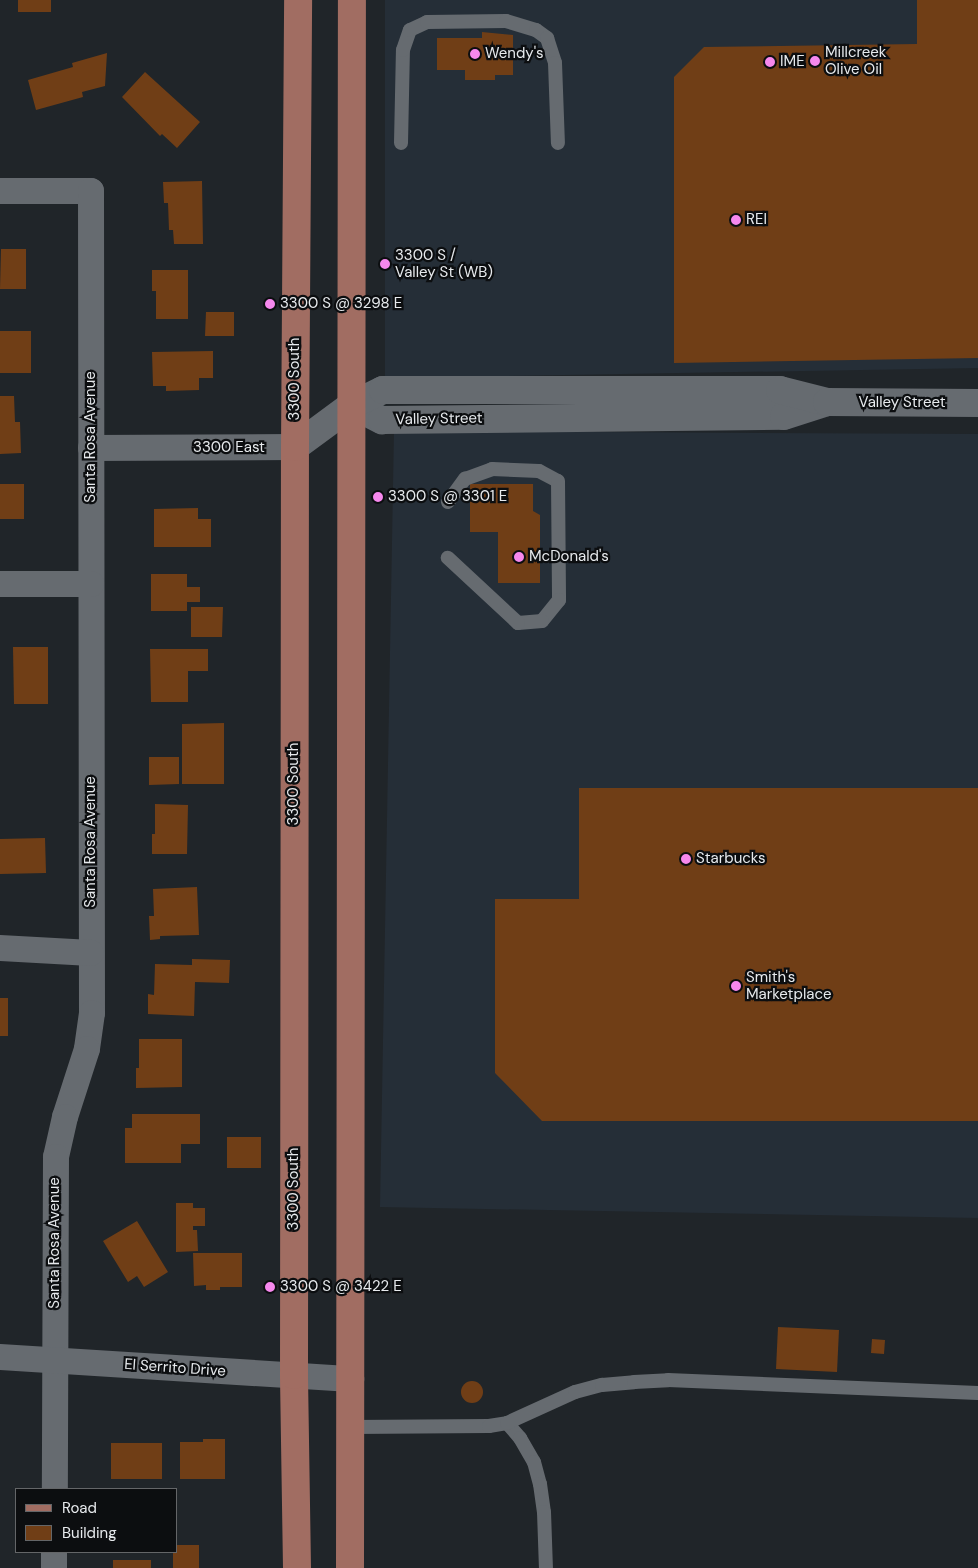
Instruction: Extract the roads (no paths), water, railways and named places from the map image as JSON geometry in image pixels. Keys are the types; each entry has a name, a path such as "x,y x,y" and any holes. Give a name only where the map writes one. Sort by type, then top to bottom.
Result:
{"main road":[{"name":"3300 South","path":"297,1568 294,1375 294,447 298,0"},
{"path":"350,1568 352,0"}],"street":[{"name":"Santa Rosa Avenue","path":"0,191 91,191 92,1013 87,1049 65,1118 56,1157 55,1488"},
{"name":"Valley Street","path":"352,405 383,390 780,390 827,402 978,403"},
{"path":"294,447 352,405"},
{"name":"3300 East","path":"91,448 294,447"},
{"path":"0,584 91,584"},
{"path":"0,948 91,953"},
{"name":"El Serrito Drive","path":"0,1357 351,1379"},
{"path":"54,1553 54,1568"}],"lane":[{"path":"401,143 403,50 410,30 427,22 506,21 536,30 547,38 555,63 558,143"},
{"path":"448,502 465,479 492,469 539,471 558,481 559,600 542,621 518,623 448,558"},
{"path":"351,1428 489,1426 507,1423 575,1392 602,1385 668,1380 978,1393"},
{"path":"507,1423 520,1438 534,1462 540,1484 544,1512 546,1568"}],"place":[{"name":"Wendy's","path":"475,54"},
{"name":"Millcreek Olive Oil","path":"815,61"},
{"name":"IME","path":"770,62"},
{"name":"REI","path":"736,220"},
{"name":"3300 S / Valley St (WB)","path":"385,264"},
{"name":"3300 S @ 3298 E","path":"270,304"},
{"name":"3300 S @ 3301 E","path":"378,497"},
{"name":"McDonald's","path":"519,557"},
{"name":"Starbucks","path":"686,859"},
{"name":"Smith's Marketplace","path":"736,986"},
{"name":"3300 S @ 3422 E","path":"270,1287"}]}
